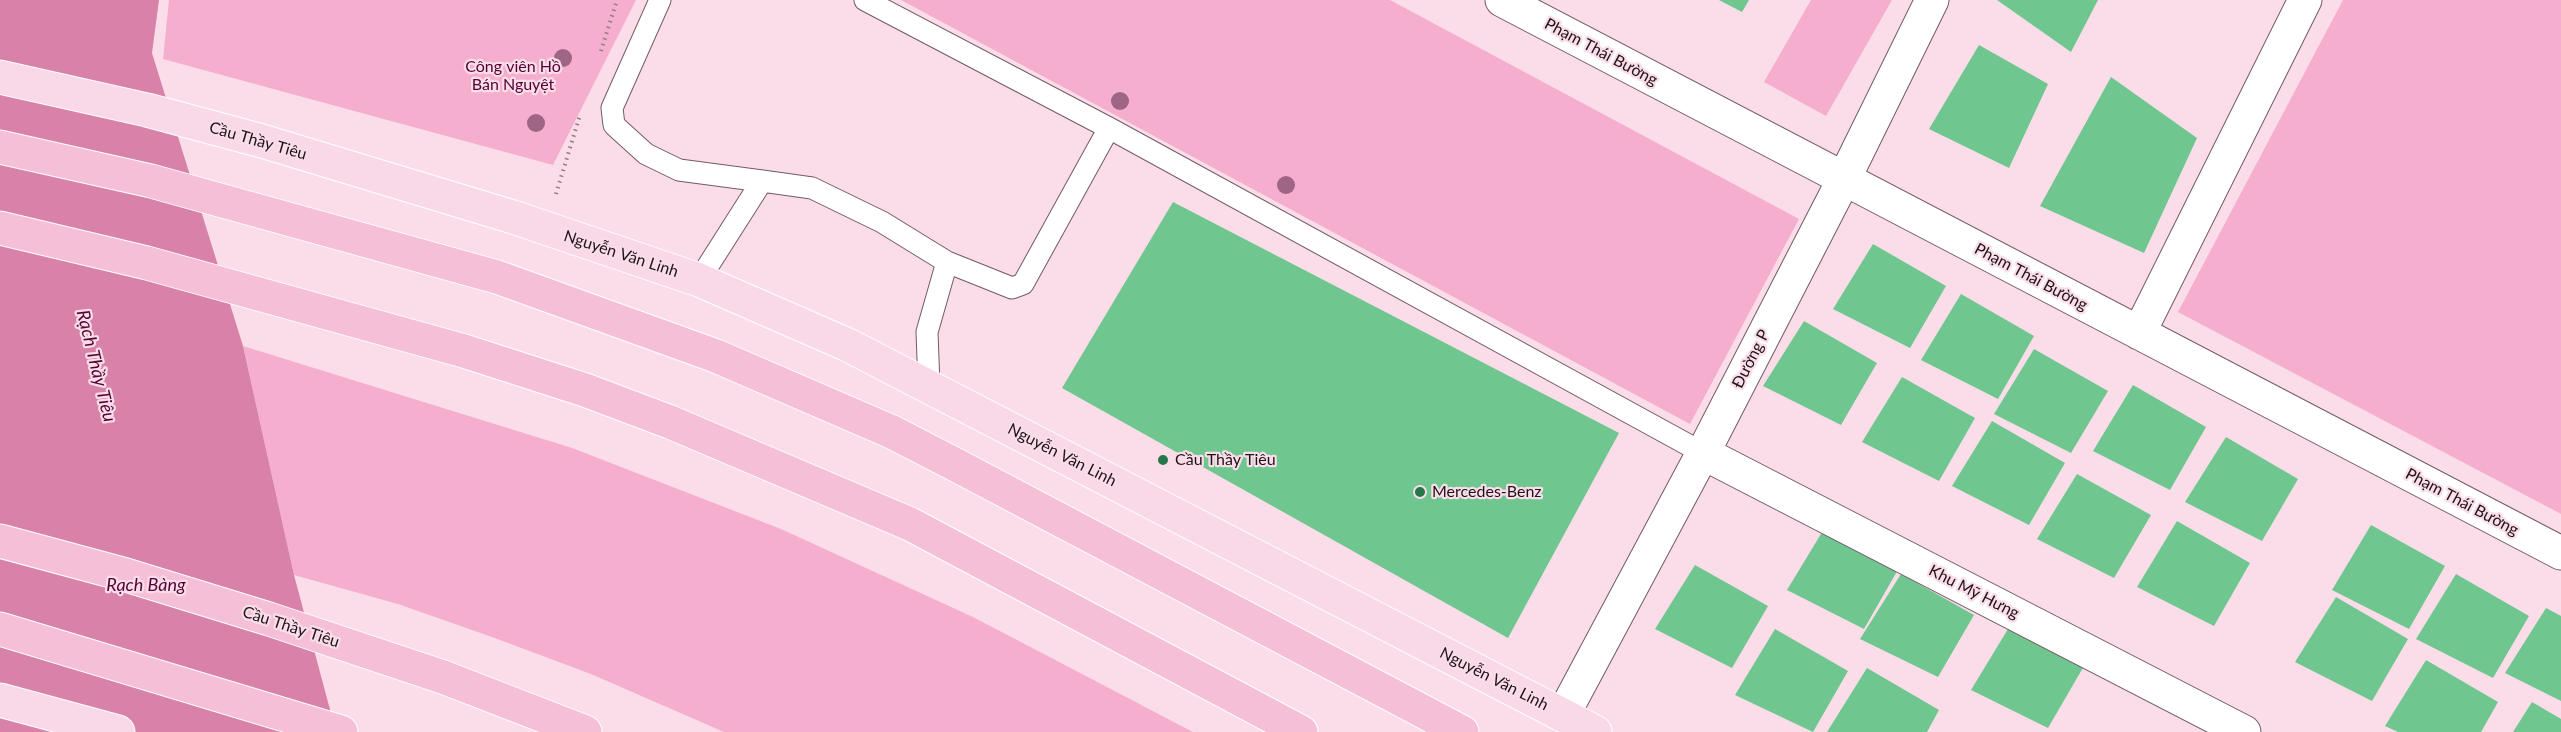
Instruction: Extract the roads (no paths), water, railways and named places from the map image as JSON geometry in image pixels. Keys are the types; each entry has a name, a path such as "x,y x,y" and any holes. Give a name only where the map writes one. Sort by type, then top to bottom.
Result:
{"highway":[{"path":"0,147 151,181 497,277 716,356 892,432 1462,732"},
{"path":"0,228 147,262 464,351 585,390 670,422 910,524 1302,732"},
{"name":"Cầu Thầy Tiêu","path":"0,541 126,575 269,619 443,677 581,730"},
{"path":"0,629 340,732"}],"main road":[{"name":"Cầu Thầy Tiêu","path":"0,77 206,125 513,217"},
{"name":"Nguyễn Văn Linh","path":"513,217 699,280 838,340 1558,724 1595,732"},
{"path":"0,700 118,732"}],"street":[{"name":"Phạm Thái Bường","path":"1502,0 2561,554"},
{"name":"Đường P","path":"1558,724 1703,453 1844,179 1932,0"},
{"path":"2139,333 2305,0"},
{"name":"Khu Mỹ Hưng","path":"1703,453 2244,732"}],"lane":[{"path":"660,0 612,108 614,125 646,154 680,170 812,188 882,222 947,262 1012,288 1023,284 1108,128"},
{"path":"865,0 1108,128 1703,453"},
{"path":"699,280 762,181"},
{"path":"928,386 927,332 947,262"}],"water":[{"name":"Rạch Bàng","path":"0,0 159,0 152,53 243,346 294,575 336,732 0,732"}],"place":[{"name":"Cầu Thầy Tiêu","path":"1163,460"},
{"name":"Mercedes-Benz","path":"1420,492"}],"park label":[{"name":"Công viên Hồ Bán Nguyệt","path":"513,76"}],"water label":[{"name":"Rạch Thầy Tiêu","path":"96,366"}]}
